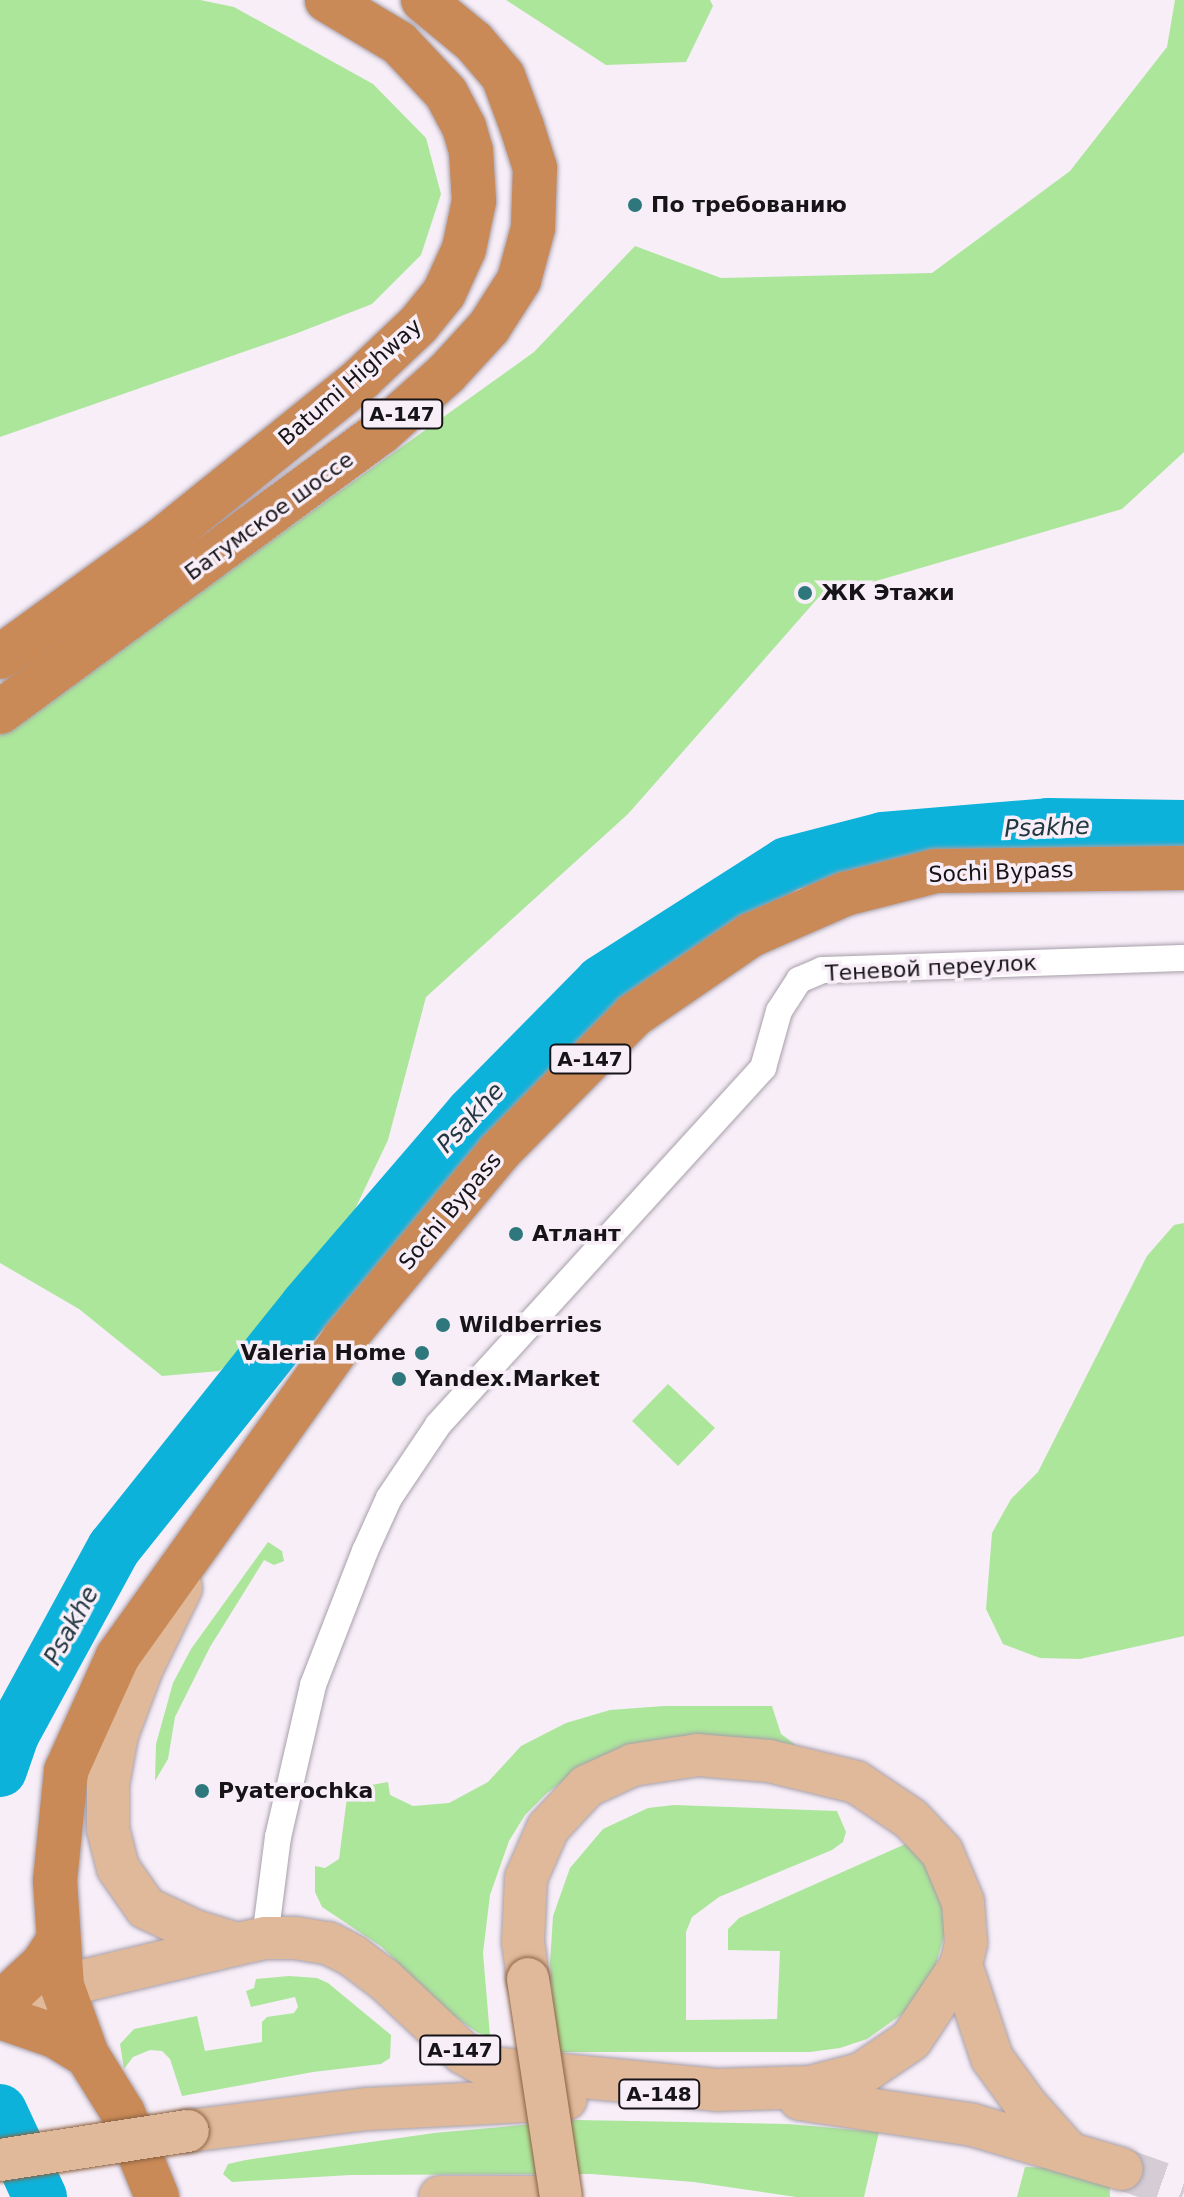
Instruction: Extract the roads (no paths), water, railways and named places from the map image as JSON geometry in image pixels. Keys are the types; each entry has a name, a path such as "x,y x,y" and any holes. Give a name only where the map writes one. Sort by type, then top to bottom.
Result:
{"highway":[{"name":"Batumi Highway","path":"0,657 159,542 362,378 418,325 444,293 464,249 474,201 471,151 464,127 446,93 399,43 327,0"},
{"name":"Батумское шоссе","path":"0,712 380,433 446,374 489,327 519,280 533,228 535,168 522,127 503,76 474,42 423,0"},
{"name":"Sochi Bypass","path":"59,1965 55,1881 66,1771 118,1656 182,1562 352,1329 499,1152 634,1015 751,935 845,894 936,871 1184,868"},
{"path":"0,2007 43,1964 59,1965"},
{"name":"А-147","path":"59,1965 87,2055 123,2113 157,2197"},
{"name":"А-147","path":"0,2017 55,2036 87,2055"}],"main road":[{"path":"182,1562 181,1590 142,1668 117,1735 108,1784 108,1829 118,1868 146,1908 195,1931 251,1941"},
{"name":"А-147","path":"59,1965 251,1941 328,1943 353,1956 384,1979 463,2053 490,2068 717,2090 810,2087 861,2074 911,2040 961,1965 966,1943 963,1902 942,1852 911,1819 856,1782 769,1761 698,1755 633,1765 587,1786 548,1828 526,1878 523,1942 528,1979 561,2197"},
{"path":"961,1965 992,2058 1026,2105 1067,2151"},
{"name":"А-148","path":"0,2160 188,2131 368,2109 717,2090 863,2106 973,2125 1122,2169"},
{"path":"440,2197 538,2197"}],"street":[{"name":"Теневой переулок","path":"251,1941 313,1685 389,1498 438,1425 763,1068 779,1011 799,980 822,970 1184,958"}],"waterway":[{"name":"Psakhe","path":"0,1770 13,1733 114,1548 307,1306 472,1114 602,982 787,864 883,839 1048,825 1184,827"},
{"name":"Psakhe","path":"0,2111 40,2197"}],"tunnel":[{"path":"1122,2169 1184,2191"}],"place":[{"name":"По требованию","path":"635,205"},
{"name":"ЖК Этажи","path":"805,593"},
{"name":"Атлант","path":"516,1234"},
{"name":"Wildberries","path":"443,1325"},
{"name":"Valeria Home","path":"422,1353"},
{"name":"Yandex.Market","path":"399,1379"},
{"name":"Pyaterochka","path":"202,1791"}]}
